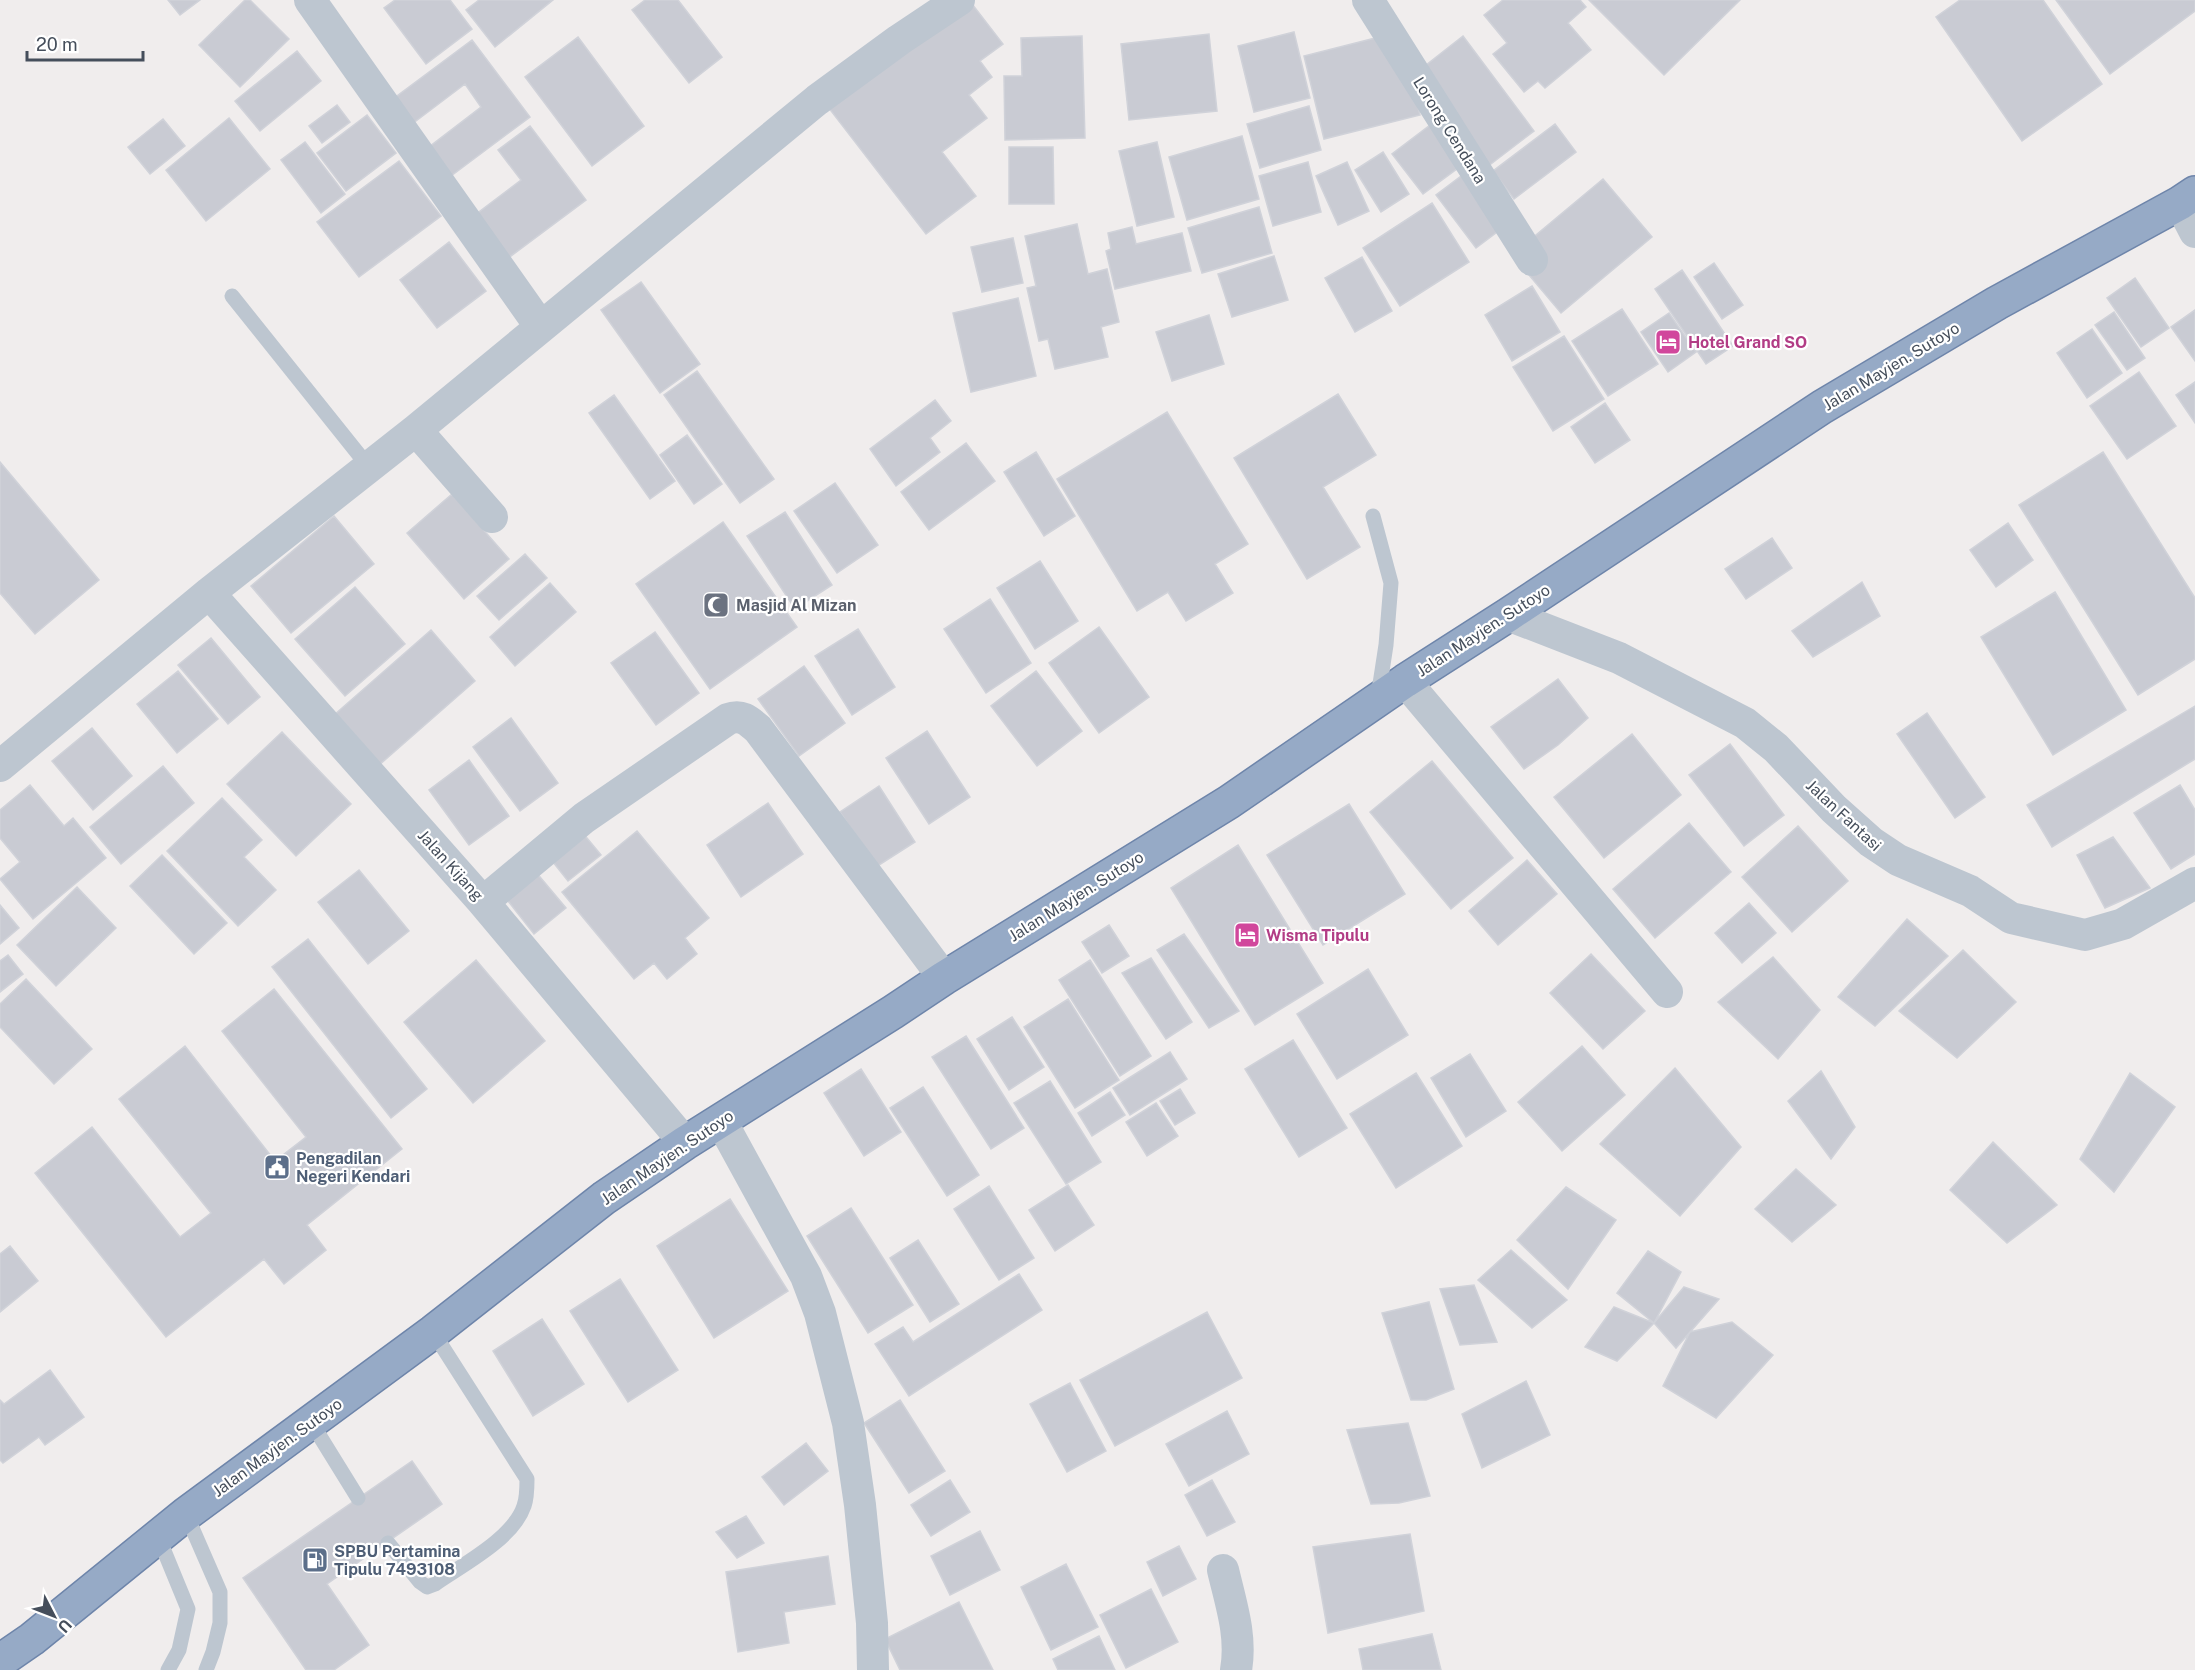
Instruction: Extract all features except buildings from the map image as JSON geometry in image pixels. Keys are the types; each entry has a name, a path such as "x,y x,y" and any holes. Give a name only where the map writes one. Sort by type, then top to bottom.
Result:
{"highway":[{"name":"Jalan Mayjen. Sutoyo","path":"0,1661 32,1639 186,1514 433,1332 604,1198 685,1143 944,978 1229,802 1405,681 1822,407 1997,303 2187,198"}],"street":[{"path":"310,0 540,326"},
{"path":"0,766 209,593 416,430 818,100 899,40 959,0"},
{"name":"Lorong Cendana","path":"1368,0 1532,260"},
{"path":"2187,198 2195,232"},
{"path":"416,430 492,517"},
{"name":"Jalan Kijang","path":"209,593 483,902 685,1143"},
{"name":"Jalan Fantasi","path":"1508,615 1619,658 1745,723 1776,748 1834,809 1871,842 1898,860 1970,891 2010,918 2085,935 2123,924 2195,883"},
{"path":"1405,681 1667,992"},
{"path":"483,902 584,818 728,719 736,716 750,721 758,729 944,978"},
{"path":"721,1121 806,1276 820,1313 848,1424 859,1493 872,1623 873,1670"},
{"path":"1223,1570 1238,1632 1239,1653 1236,1670"}],"lane":[{"path":"232,296 368,466"},
{"path":"1373,516 1391,583 1386,645 1377,700"},
{"path":"387,1543 420,1582 428,1587 504,1536 519,1519 525,1505 527,1479 433,1332"},
{"path":"311,1422 358,1498"},
{"path":"186,1514 220,1592 220,1623 213,1653 206,1670"},
{"path":"158,1536 188,1609 179,1650 168,1670"}],"place":[{"name":"Hotel Grand SO","path":"1668,342"},
{"name":"Masjid Al Mizan","path":"716,605"},
{"name":"Wisma Tipulu","path":"1247,935"},
{"name":"Pengadilan Negeri Kendari","path":"277,1167"},
{"name":"SPBU Pertamina Tipulu 7493108","path":"315,1560"}]}
